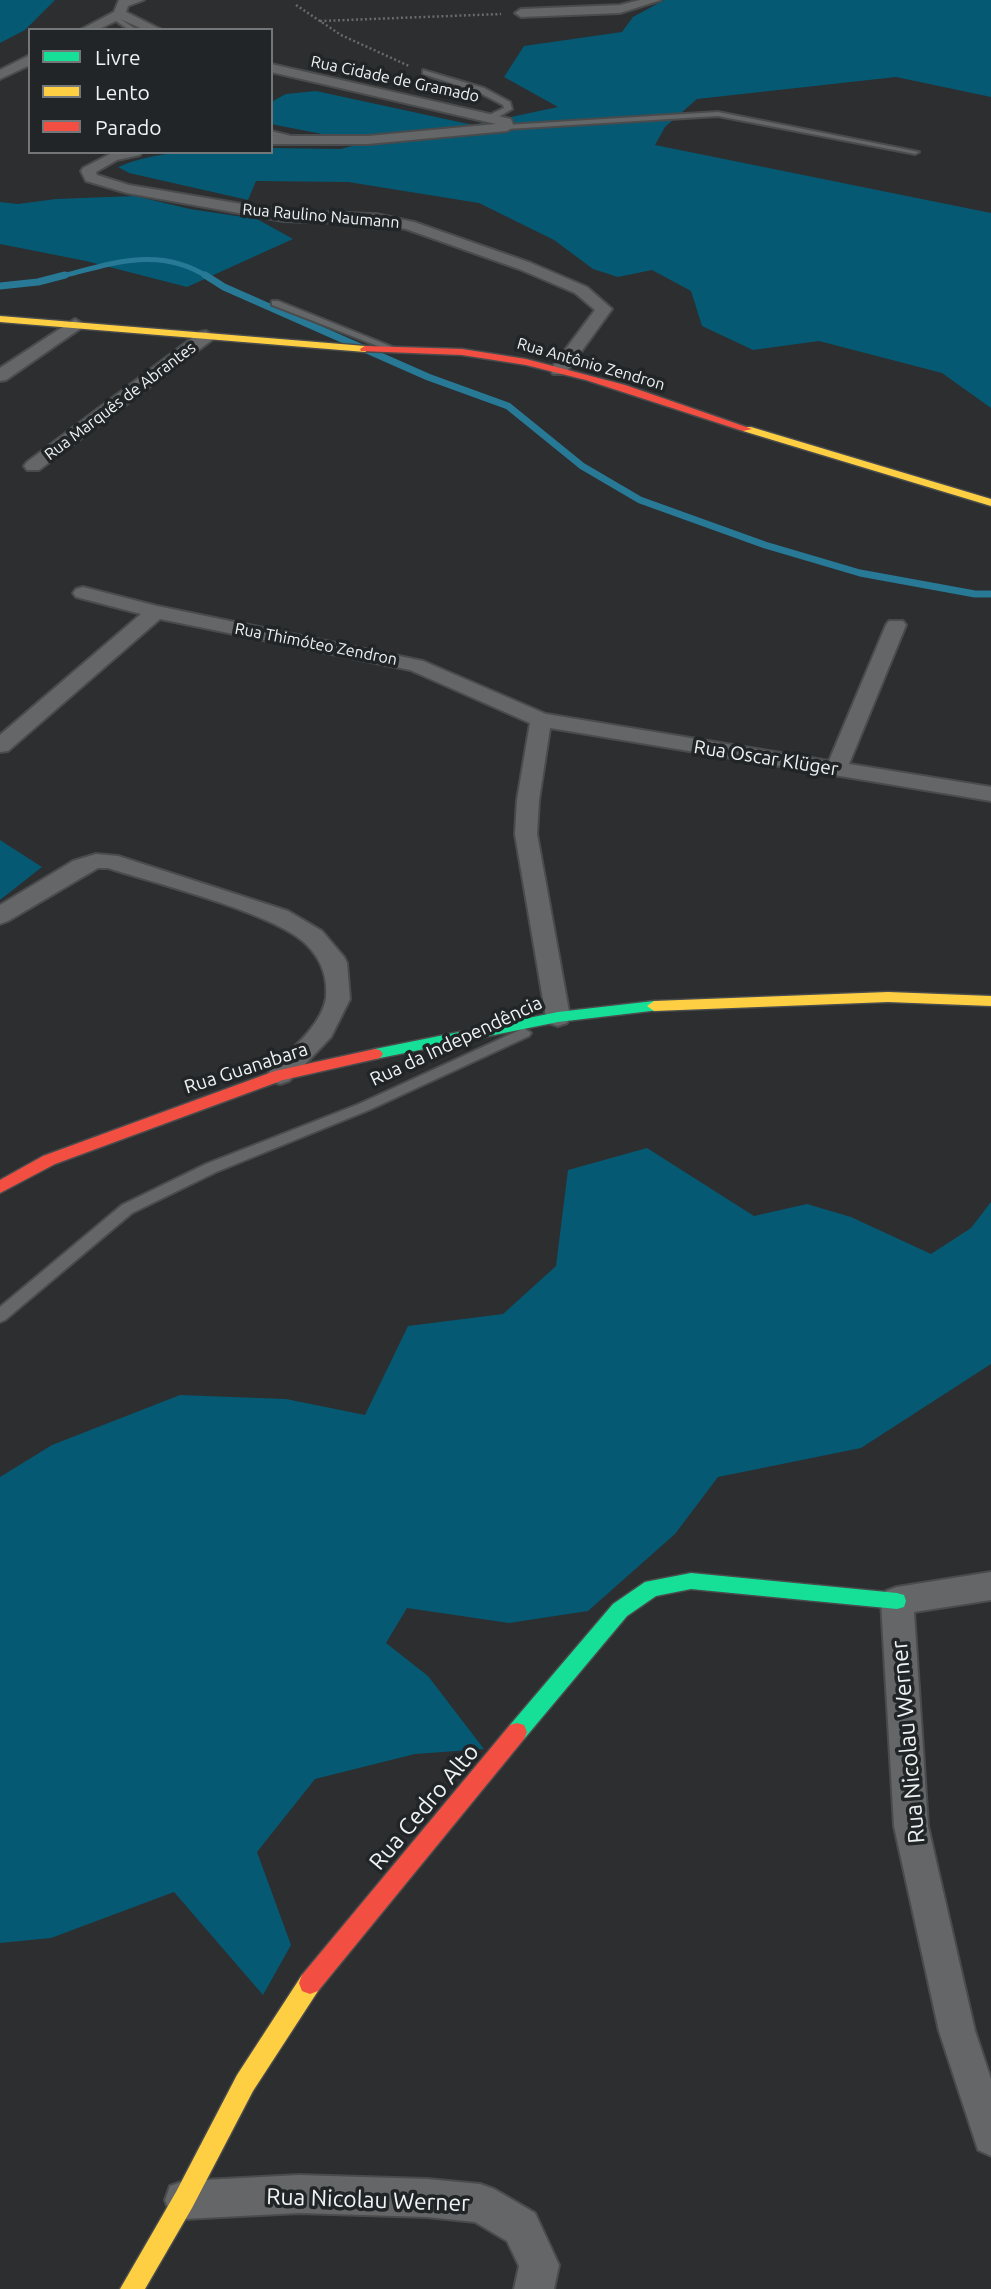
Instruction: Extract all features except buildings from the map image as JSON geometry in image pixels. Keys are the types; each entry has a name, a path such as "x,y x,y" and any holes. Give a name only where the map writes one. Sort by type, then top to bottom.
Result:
{"street":[{"path":"90,28 118,13 124,4 138,0"},
{"path":"521,13 620,9 655,0"},
{"path":"118,13 152,28"},
{"path":"0,75 28,60"},
{"name":"Rua Cidade de Gramado","path":"273,68 384,92 449,111 492,117 506,121 507,127"},
{"path":"273,140 368,140 507,127"},
{"name":"Rua Raulino Naumann","path":"128,154 100,162 88,171 91,178 127,189 272,214 376,219 409,225 525,266 581,290 604,309 559,370"},
{"name":"Rua Antônio Zendron","path":"0,318 354,349 391,348 484,355 559,370 991,503"},
{"path":"0,376 75,324"},
{"name":"Rua Marquês de Abrantes","path":"33,466 206,336"},
{"name":"Rua Thimóteo Zendron","path":"83,593 156,612 416,665 541,720"},
{"path":"0,746 156,612"},
{"path":"836,770 896,625"},
{"path":"541,720 528,800 526,834 558,1017"},
{"name":"Rua Oscar Klüger","path":"541,720 991,794"},
{"path":"0,916 81,866 96,861 110,861 280,916 314,937 335,963 338,999 319,1037 280,1076"},
{"name":"Rua da Independência","path":"558,1017 654,1006 888,997 991,1001"},
{"name":"Rua Guanabara","path":"0,1187 49,1160 280,1076 419,1044 558,1017"},
{"name":"Rua Cedro Alto","path":"132,2289 184,2200 245,2083 303,1992 396,1876 620,1611 652,1588 691,1581 897,1601"},
{"path":"897,1601 991,1586"},
{"name":"Rua Nicolau Werner","path":"897,1601 911,1826 957,2031 991,2137"},
{"name":"Rua Nicolau Werner","path":"184,2200 299,2194 427,2198 480,2203 521,2227 539,2265 534,2289"}],"lane":[{"path":"118,13 132,28"},
{"path":"426,72 481,90 507,104 508,109 492,117"},
{"path":"507,127 718,114 915,152"},
{"path":"273,134 296,140"},
{"path":"275,303 391,348"},
{"name":"Rua da Independência","path":"0,1316 127,1209 211,1168 364,1107 558,1017"}],"path":[{"path":"296,5 341,35 426,72"},
{"path":"320,21 521,13"}],"shaded area":[{"path":"0,0 55,0 25,30 0,43"},
{"path":"664,0 991,0 991,97 896,77 697,99 665,127 655,145 991,213 991,408 942,373 819,341 753,350 702,326 691,291 652,270 618,277 593,269 554,240 479,203 348,182 256,181 248,200 129,173 118,167 136,160 168,154 273,154 273,148 341,149 352,146 322,134 273,124 273,101 286,94 316,91 473,125 558,107 504,77 524,46 622,32 633,17"},
{"path":"135,196 190,209 257,219 293,239 187,287 86,261 0,244 0,202 18,204 56,199"},
{"path":"0,840 42,867 0,900"},
{"path":"647,1148 754,1216 807,1204 851,1217 931,1254 971,1228 991,1202 991,1364 861,1448 718,1477 675,1534 588,1611 509,1623 407,1608 386,1643 428,1676 484,1749 415,1754 315,1779 257,1852 291,1945 263,1995 174,1892 51,1938 0,1943 0,1477 52,1445 180,1395 286,1399 365,1415 408,1326 503,1314 556,1266 568,1170"}],"waterway":[{"path":"58,277 134,260 171,262 189,267 208,277"},
{"path":"0,286 38,282 65,275"},
{"path":"205,275 224,287 428,377 508,406 582,466 640,500 765,545 860,573 975,594 991,594"}],"traffic: fast":[{"path":"375,1054 558,1017 654,1006"},
{"path":"517,1732 620,1610 652,1588 691,1581 897,1601"}],"traffic: slow":[{"path":"0,319 365,349"},
{"path":"747,429 991,503"},
{"path":"654,1006 888,997 991,1001"},
{"path":"132,2289 184,2200 245,2083 310,1983"}],"traffic: jam":[{"path":"365,349 462,352 526,362 590,378 747,429"},
{"path":"0,1187 49,1160 280,1075 375,1054"},
{"path":"310,1983 517,1732"}]}
